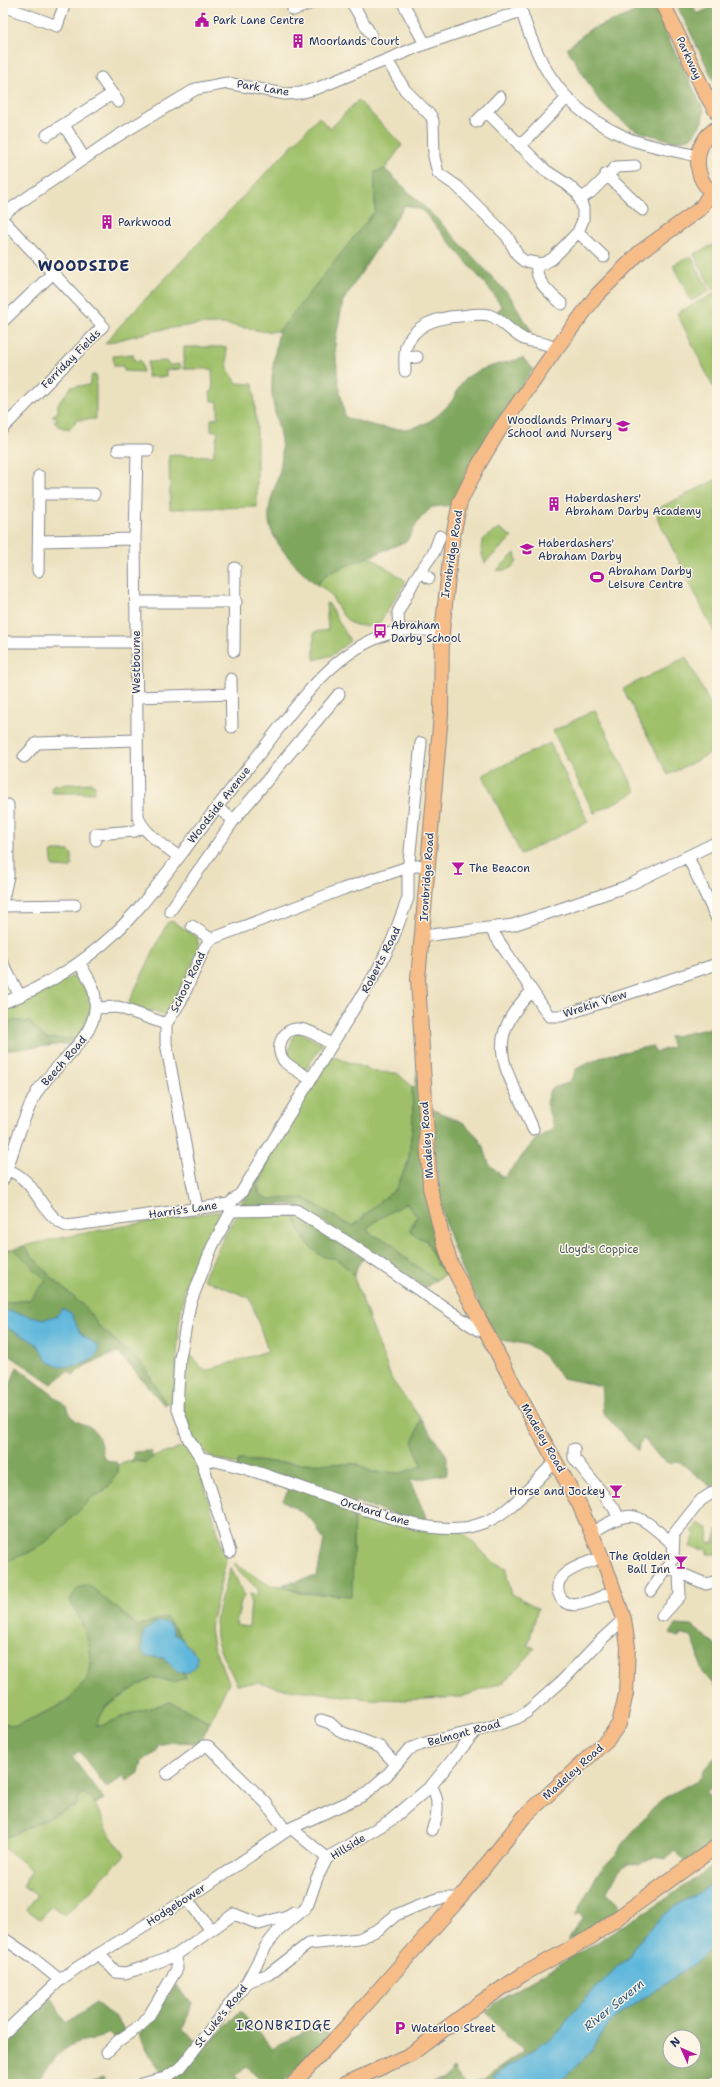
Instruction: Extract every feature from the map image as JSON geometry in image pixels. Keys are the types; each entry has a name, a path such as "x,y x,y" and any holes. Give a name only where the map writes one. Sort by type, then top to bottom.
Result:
{"main road":[{"name":"Parkway","path":"663,3 704,91 717,113"},
{"path":"714,194 701,179 697,156 705,139 717,128"},
{"name":"Ironbridge Road","path":"423,936 427,865 441,715 442,632 452,541 460,502 479,464 500,430 556,349 597,295 628,263 701,208 714,194"},
{"name":"Madeley Road","path":"293,2084 346,2028 460,1898 524,1817 598,1751 619,1724 626,1694 628,1647 624,1619 602,1557 579,1504 530,1416 451,1264 435,1211 430,1188 418,979 423,936"},
{"path":"345,2084 411,2054 484,2000 522,1975 591,1937 717,1846"}],"street":[{"path":"3,6 57,26 65,3"},
{"path":"293,10 312,3"},
{"path":"352,3 371,35"},
{"path":"403,3 425,44"},
{"path":"520,7 539,59 567,98 579,110 601,125 634,141 697,156"},
{"name":"Park Lane","path":"3,214 84,158 178,98 202,87 227,83 285,94 300,93 318,88 520,7"},
{"path":"387,60 405,90 431,116 434,121 434,157 438,173 458,187 507,236 518,256 524,261 542,264 552,259 578,232 583,220 580,198 568,185 545,170 486,111"},
{"path":"48,135 115,98 101,78"},
{"path":"476,122 500,97"},
{"path":"520,146 567,98"},
{"path":"64,125 84,158"},
{"path":"580,198 591,192 606,174 616,167 634,166"},
{"path":"606,174 643,210"},
{"name":"Ferriday Fields","path":"3,220 103,326 3,428"},
{"path":"578,232 604,257"},
{"path":"537,264 536,269 542,285 562,304"},
{"path":"3,321 53,273"},
{"path":"405,371 411,358 406,348 417,330 428,323 456,316 487,314 496,318 514,334 526,340 547,343 556,349"},
{"path":"118,450 148,450"},
{"name":"Westbourne","path":"137,450 135,539 136,697 138,817 142,826"},
{"path":"38,571 39,476"},
{"path":"39,494 94,494"},
{"path":"399,632 398,612 425,575 440,536"},
{"path":"39,541 135,539"},
{"path":"234,651 236,602 235,568"},
{"path":"136,602 236,602"},
{"name":"Woodside Avenue","path":"3,1003 58,977 80,964 113,935 137,910 294,709 324,675 365,644 391,633 420,629 442,632"},
{"path":"3,642 136,642"},
{"path":"231,679 232,726"},
{"path":"136,697 231,694"},
{"path":"170,911 234,820 339,694"},
{"path":"24,757 37,743 137,740"},
{"path":"408,867 420,743"},
{"path":"3,898 8,876 9,805"},
{"path":"217,808 234,820"},
{"path":"96,840 96,834 135,831 142,826 179,857"},
{"path":"423,936 513,925 625,887 717,842"},
{"path":"688,857 717,920"},
{"name":"School Road","path":"197,1208 166,1043 166,1024 181,1002 204,949 211,939 343,889 408,867 427,865"},
{"name":"Roberts Road","path":"230,1207 241,1192 377,971 392,941 408,898 408,867"},
{"path":"3,906 75,905"},
{"path":"192,926 211,939"},
{"name":"Wrekin View","path":"490,928 549,1016 561,1016 717,964"},
{"path":"3,964 20,996"},
{"name":"Beech Road","path":"5,1175 25,1116 32,1103 47,1078 88,1033 96,1008 93,987 80,964"},
{"path":"532,991 518,1005 504,1032 501,1052 516,1094 533,1129"},
{"path":"96,1008 118,1007 166,1024"},
{"path":"310,1079 284,1061 279,1047 282,1038 287,1031 296,1028 310,1031 332,1045"},
{"name":"Harris's Lane","path":"5,1175 22,1178 32,1188 58,1222 67,1226 197,1208 230,1207 296,1210 352,1244 478,1330 486,1331"},
{"path":"230,1207 212,1247 190,1304 180,1358 178,1407 188,1438 201,1458 230,1552"},
{"path":"574,1449 574,1458 614,1508 618,1517"},
{"name":"Orchard Lane","path":"201,1458 274,1478 401,1521 444,1528 463,1528 496,1516 514,1502 556,1461"},
{"path":"650,1591 673,1559 672,1543 674,1534 701,1500 717,1490"},
{"path":"591,1533 618,1517 629,1515 645,1521 672,1543"},
{"path":"602,1557 566,1573 559,1580 558,1589 560,1595 571,1604 579,1605 614,1591"},
{"path":"668,1568 679,1574 706,1584 717,1581"},
{"path":"662,1616 680,1596 679,1574"},
{"name":"Belmont Road","path":"288,1830 364,1795 388,1774 407,1750 475,1732 517,1718 536,1705 562,1681 602,1639 624,1619"},
{"path":"321,1720 330,1722 339,1731 380,1747 396,1764"},
{"name":"Hillside","path":"247,1982 266,1946 278,1931 308,1904 317,1878 327,1858 391,1820 431,1786 475,1732"},
{"path":"167,1774 204,1746 208,1746 266,1803 288,1830 327,1858"},
{"path":"431,1786 434,1791 437,1804 436,1822 432,1830"},
{"name":"Hodgebower","path":"3,2034 60,1980 187,1899 288,1830"},
{"name":"St Luke's Road","path":"141,2084 165,2078 181,2067 247,1982 269,1974 308,1944 359,1939 379,1929 396,1915 441,1898 460,1898"},
{"path":"187,1899 211,1930"},
{"path":"99,1954 112,1970 119,1973 145,1967 176,1955 234,1914 259,1924 287,1916 308,1904"},
{"path":"3,1938 34,1959 60,1980"},
{"path":"107,2052 118,2041 141,2025 150,2014 177,1969 176,1955"},
{"path":"712,2084 717,2081"}],"green space":[{"path":"647,3 654,3 670,42 704,110 702,122 693,136 684,140 673,141 637,131 622,121 600,102 567,48 589,30 628,15"},
{"path":"676,3 692,3 697,14 717,5 717,87"},
{"path":"358,100 402,145 385,169 375,172 375,211 279,331 271,332 226,324 203,324 175,327 105,344 116,330 319,117 330,129"},
{"path":"385,169 441,223 510,296 532,332 526,334 517,329 497,311 502,307 492,292 422,210 405,205 343,301 335,343 338,380 345,417 375,426 388,428 401,429 414,427 426,423 439,414 451,402 462,382 480,370 523,358 533,369 496,422 467,470 454,505 432,507 419,520 407,541 327,574 317,585 297,567 286,554 276,540 269,523 270,506 282,455 282,447 272,394 275,354 279,331 375,211 375,172"},
{"path":"713,245 717,254 717,287 712,290 694,254"},
{"path":"691,256 709,291 691,301 673,265"},
{"path":"717,292 717,395 677,313"},
{"path":"184,347 226,347 228,369 237,383 253,384 257,430 257,507 170,509 169,455 213,456 218,431 211,431 211,419 218,418 218,402 211,401 210,392 213,391 212,369 184,369"},
{"path":"133,354 134,360 141,361 143,372 124,371 123,366 114,366 113,356"},
{"path":"166,361 169,365 180,364 181,369 166,370 166,377 147,377 148,362"},
{"path":"92,375 96,375 96,419 76,420 74,425 69,430 58,426 53,420 57,421 57,417 52,416 58,412 58,404 71,387 89,385"},
{"path":"717,479 717,638 657,517 661,507"},
{"path":"501,529 512,537 485,563 481,551 482,542 489,535"},
{"path":"515,553 517,562 511,568 506,570 497,570"},
{"path":"369,556 406,581 378,625 358,626 345,618 329,594 317,585 327,574"},
{"path":"326,603 329,604 350,641 332,655 314,660 314,632 328,630"},
{"path":"686,657 717,717 717,750 668,775 623,689"},
{"path":"595,710 636,792 594,813 553,731"},
{"path":"550,743 588,822 521,854 483,775"},
{"path":"92,783 95,785 94,793 53,793 51,790 53,785"},
{"path":"53,851 69,851 72,854 72,866 70,868 53,867 51,853"},
{"path":"172,921 197,937 199,950 170,1011 161,1015 152,1010 151,1012 131,1005 129,1002 167,923"},
{"path":"74,976 80,977 85,986 89,995 90,1011 85,1026 74,1042 72,1043 72,1039 46,1039 30,1022 3,1020 3,1008"},
{"path":"3,1020 30,1022 46,1039 72,1039 72,1043 3,1051"},
{"name":"Lloyd's Coppice","path":"717,1027 717,1482 712,1488 680,1462 675,1461 671,1464 661,1459 644,1439 639,1444 638,1451 603,1413 601,1386 562,1378 536,1349 521,1343 498,1340 465,1276 449,1235 441,1204 437,1173 434,1110 464,1123 477,1136 484,1148 489,1164 504,1178 536,1139 554,1128 546,1103 550,1089 570,1081 576,1069 604,1056 652,1046 655,1052 673,1047 669,1037"},
{"path":"295,1032 299,1032 322,1044 305,1071 289,1061 287,1056"},
{"path":"332,1056 376,1072 397,1073 412,1086 413,1120 408,1162 396,1189 353,1226 345,1223 305,1199 269,1199 259,1194 261,1181 276,1145 300,1104"},
{"path":"417,1071 450,1271 445,1274 438,1266 426,1240 417,1237 410,1230 417,1216 406,1203 367,1229 369,1233 393,1244 401,1255 436,1280 425,1288 303,1209 291,1204 235,1206 241,1203 270,1156 258,1184 259,1194 269,1199 305,1198 345,1223 354,1226 378,1203 396,1189 408,1162 413,1120 412,1086 415,1088"},
{"path":"406,1202 417,1216 411,1226 417,1237 426,1240 438,1266 445,1274 436,1280 401,1255 393,1244 369,1233 367,1229"},
{"path":"222,1211 224,1215 185,1287 179,1323 174,1401 166,1404 144,1366 98,1325 87,1309 52,1278 23,1246 122,1226"},
{"path":"238,1214 295,1216 296,1222 302,1234 315,1251 325,1257 335,1257 355,1275 354,1278 392,1380 421,1419 413,1444 423,1467 400,1473 371,1472 358,1464 286,1463 239,1460 237,1464 211,1457 197,1446 185,1421 183,1406 182,1391 185,1348 205,1371 268,1351 250,1298 203,1279 234,1218"},
{"path":"295,1216 301,1216 364,1258 357,1267 355,1275 335,1258 325,1257 315,1251 302,1234 296,1222"},
{"path":"23,1246 52,1278 87,1309 98,1325 144,1366 166,1404 164,1405 118,1352 86,1365 73,1375 68,1371 52,1384 3,1351 3,1303 29,1300 46,1281 14,1249"},
{"path":"14,1249 46,1281 29,1300 3,1303 3,1251"},
{"path":"17,1367 67,1406 73,1418 88,1426 96,1433 104,1458 111,1462 116,1462 118,1465 118,1472 105,1491 93,1497 46,1542 32,1551 3,1563 3,1404"},
{"path":"421,1419 447,1456 447,1474 410,1481 427,1519 402,1517 354,1501 352,1596 302,1593 284,1586 284,1584 317,1576 324,1540 311,1519 283,1500 289,1489 236,1470 239,1460 286,1463 358,1464 371,1472 400,1473 423,1466 413,1444"},
{"path":"188,1445 201,1474 226,1561 210,1628 213,1646 229,1682 210,1722 170,1702 127,1715 101,1726 96,1725 105,1708 137,1686 153,1678 173,1682 186,1678 183,1673 187,1673 192,1649 182,1639 166,1617 138,1626 122,1614 73,1608 79,1616 89,1644 91,1657 88,1678 65,1703 16,1726 3,1723 3,1563 46,1542 93,1497 105,1491 118,1472 118,1465 130,1461 146,1462 153,1457"},
{"path":"150,1451 153,1457 146,1462 130,1461 134,1459 133,1452"},
{"path":"354,1511 462,1532 494,1563 507,1568 507,1578 512,1594 538,1608 528,1645 535,1648 504,1682 461,1697 407,1700 369,1699 281,1688 258,1683 237,1684 221,1653 217,1642 216,1633 217,1614 231,1567 244,1596 241,1601 236,1625 249,1627 251,1600 250,1593 258,1595 258,1589 241,1574 234,1563 269,1585 284,1586 300,1593 352,1596"},
{"path":"698,1523 709,1529 708,1543 714,1543 717,1529 717,1554 707,1554 707,1550 690,1547 695,1534 692,1531"},
{"path":"89,1585 138,1626 166,1617 183,1639 175,1635 172,1629 148,1657 164,1658 178,1672 183,1673 186,1678 173,1682 153,1678 137,1686 105,1708 96,1725 101,1726 127,1715 170,1702 210,1722 200,1743 173,1742 158,1745 156,1753 142,1760 139,1773 127,1781 123,1776 107,1788 79,1751 72,1757 104,1799 95,1804 85,1793 79,1798 76,1806 3,1839 3,1723 16,1726 65,1703 88,1678 91,1657 89,1644 79,1616 73,1608 70,1600 78,1588"},
{"path":"676,1625 692,1626 715,1644 717,1648 717,1689 701,1670 698,1653 691,1636 682,1634 678,1637 670,1633"},
{"path":"716,1756 717,1777 707,1794 717,1806 717,1841 687,1863 674,1850 666,1859 652,1858 639,1865 626,1865 616,1875 607,1892 607,1894 619,1903 619,1910 568,1941 583,1917 579,1914 574,1917 598,1873 618,1852 623,1843 657,1804 664,1798 701,1778 705,1768"},
{"path":"85,1793 95,1804 110,1835 125,1855 65,1916 52,1906 40,1919 26,1909 37,1896 23,1886 32,1870 3,1847 3,1839 76,1806 79,1798"},
{"path":"717,1863 717,1882 676,1906 660,1918 633,1948 628,1959 618,1966 570,2015 561,2030 552,2038 499,2072 488,2084 471,2084 484,2079 525,2050 508,2038 486,2011 498,2001 653,1908"},
{"path":"717,1942 717,2084 558,2084 591,2051 604,2030 616,2017 697,1962"},
{"path":"176,1985 192,2004 183,2029 197,2041 178,2065 161,2074 139,2035"},
{"path":"50,1994 65,2023 96,2003 116,2018 125,2031 114,2038 109,2033 104,2036 71,2045 59,2054 44,2072 32,2082 25,2084 3,2084 3,2038"},
{"path":"240,2011 273,2049 305,2031 325,2031 330,2035 283,2084 264,2084 246,2066 235,2076 241,2084 167,2084 166,2082 183,2071"},
{"path":"452,2069 455,2069 456,2073 466,2084 431,2084 437,2080 447,2077 451,2073"},
{"path":"103,2077 106,2084 89,2084 92,2080"}],"water":[{"path":"63,1309 71,1313 80,1333 97,1345 99,1349 92,1359 85,1363 63,1366 51,1363 40,1348 34,1343 3,1325 3,1310 44,1319 56,1316"},
{"path":"165,1622 169,1624 175,1635 183,1639 186,1646 197,1655 197,1664 187,1673 178,1672 164,1658 145,1656 142,1650 143,1632 155,1623"},
{"name":"River Severn","path":"717,1882 717,1942 697,1962 616,2017 604,2030 591,2051 558,2084 488,2084 499,2072 552,2038 561,2030 570,2015 618,1966 628,1959 633,1948 660,1918 676,1906"}],"place":[{"name":"Park Lane Centre","path":"202,20"},
{"name":"Moorlands Court","path":"298,41"},
{"name":"Parkwood","path":"107,222"},
{"name":"Woodlands Primary School and Nursery","path":"623,426"},
{"name":"Haberdashers' Abraham Darby Academy","path":"554,504"},
{"name":"Haberdashers' Abraham Darby","path":"527,549"},
{"name":"Abraham Darby Leisure Centre","path":"597,577"},
{"name":"Abraham Darby School","path":"380,631"},
{"name":"The Beacon","path":"458,868"},
{"name":"Horse and Jockey","path":"616,1491"},
{"name":"The Golden Ball Inn","path":"681,1562"},
{"name":"Waterloo Street","path":"400,2028"}],"district":[{"name":"WOODSIDE","path":"84,266"},
{"name":"IRONBRIDGE","path":"284,2025"}]}
